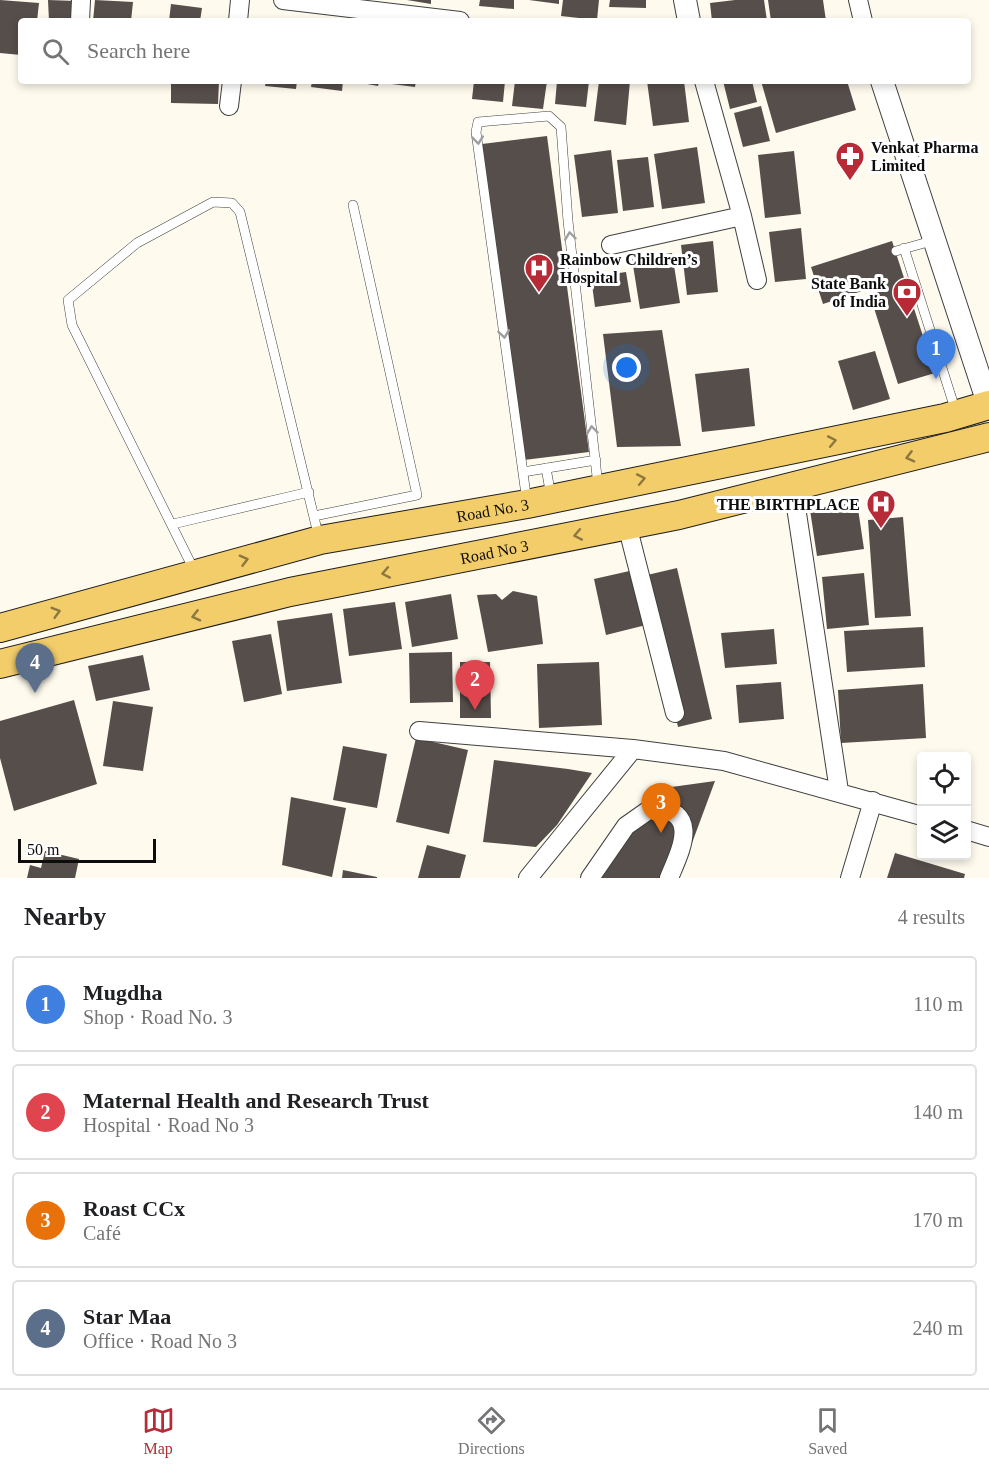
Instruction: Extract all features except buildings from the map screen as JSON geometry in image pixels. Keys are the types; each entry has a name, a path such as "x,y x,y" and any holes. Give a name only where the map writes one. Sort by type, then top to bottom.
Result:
{"main road":[{"name":"Road No. 3","path":"0,628 195,573 317,528 421,508 539,501 957,415 989,406"},
{"name":"Road No 3","path":"0,664 290,592 627,525 793,487 989,437"}],"street":[{"path":"80,18 81,0"},
{"path":"238,18 240,0"},
{"path":"283,0 435,18"},
{"path":"685,0 688,18"},
{"path":"858,0 862,18"},
{"path":"229,106 232,84"},
{"path":"705,84 742,216 757,280"},
{"path":"883,84 989,406"},
{"path":"611,245 742,216"},
{"path":"793,487 839,791"},
{"path":"627,525 675,713"},
{"path":"419,731 633,749 724,761 839,791 917,815"},
{"path":"528,878 633,749"},
{"path":"850,878 873,801"},
{"path":"590,878 626,826 653,807 667,808 674,813 685,831 683,843 669,878"},
{"path":"971,832 989,837"}],"lane":[{"path":"539,501 523,472 476,132 478,122 490,119 549,116 561,127 568,221 598,488"},
{"path":"195,573 173,524 72,325 69,300 137,243 213,202 232,202 240,212 317,528"},
{"path":"353,205 421,508"},
{"path":"934,240 900,249 957,415"},
{"path":"523,472 596,460"},
{"path":"539,501 546,468"},
{"path":"173,524 309,492"}],"place":[{"name":"Venkat Pharma Limited","path":"850,182"},
{"name":"Rainbow Children’s Hospital","path":"539,294"},
{"name":"State Bank of India","path":"907,318"},
{"name":"Mugdha","path":"936,379"},
{"name":"THE BIRTHPLACE","path":"881,530"},
{"name":"Star Maa","path":"35,693"},
{"name":"Maternal Health and Research Trust","path":"475,710"},
{"name":"Roast CCx","path":"661,833"}]}
